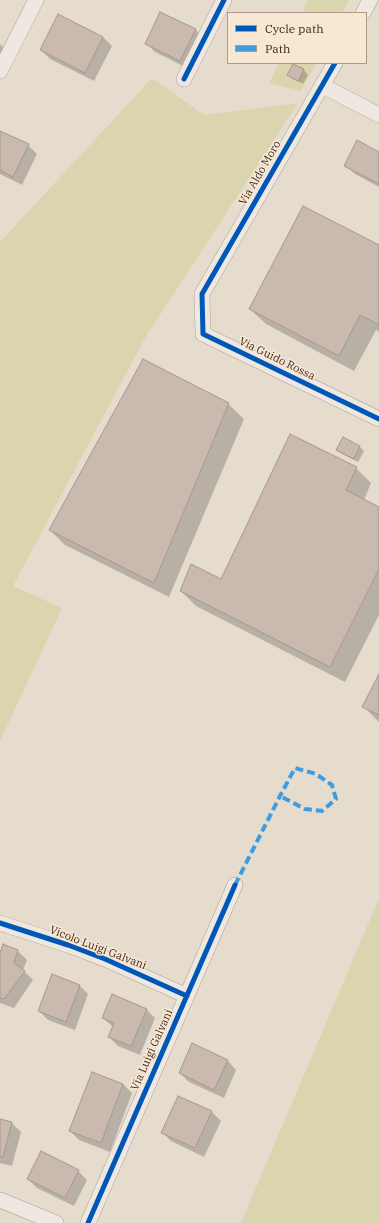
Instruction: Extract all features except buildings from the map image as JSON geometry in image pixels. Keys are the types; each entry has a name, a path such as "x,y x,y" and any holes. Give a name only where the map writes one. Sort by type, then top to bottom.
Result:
{"street":[{"path":"0,70 36,0"},
{"path":"184,79 224,0"},
{"path":"364,12 370,0"},
{"name":"Via Aldo Moro","path":"202,294 335,64"},
{"path":"323,86 379,115"},
{"name":"Via Guido Rossa","path":"202,294 204,334 379,419"},
{"name":"Via Luigi Galvani","path":"88,1223 235,885"},
{"name":"Vicolo Luigi Galvani","path":"0,923 83,950 187,996"},
{"path":"0,1200 56,1223"}],"shaded area":[{"path":"308,0 349,0 343,12 302,12"},
{"path":"278,64 315,64 301,91 269,83"},
{"path":"152,78 204,115 298,103 145,338 13,586 62,608 0,741 0,242"},
{"path":"379,898 379,1223 241,1223"}],"marked path":[{"path":"235,885 280,796 295,768 316,774 332,785 336,799 322,811 305,809 280,796"}],"cycle path":[{"path":"184,79 224,0"},
{"path":"334,64 202,294 203,334 379,419"},
{"path":"88,1223 235,885"},
{"path":"0,923 68,945 105,959 187,996"}]}
